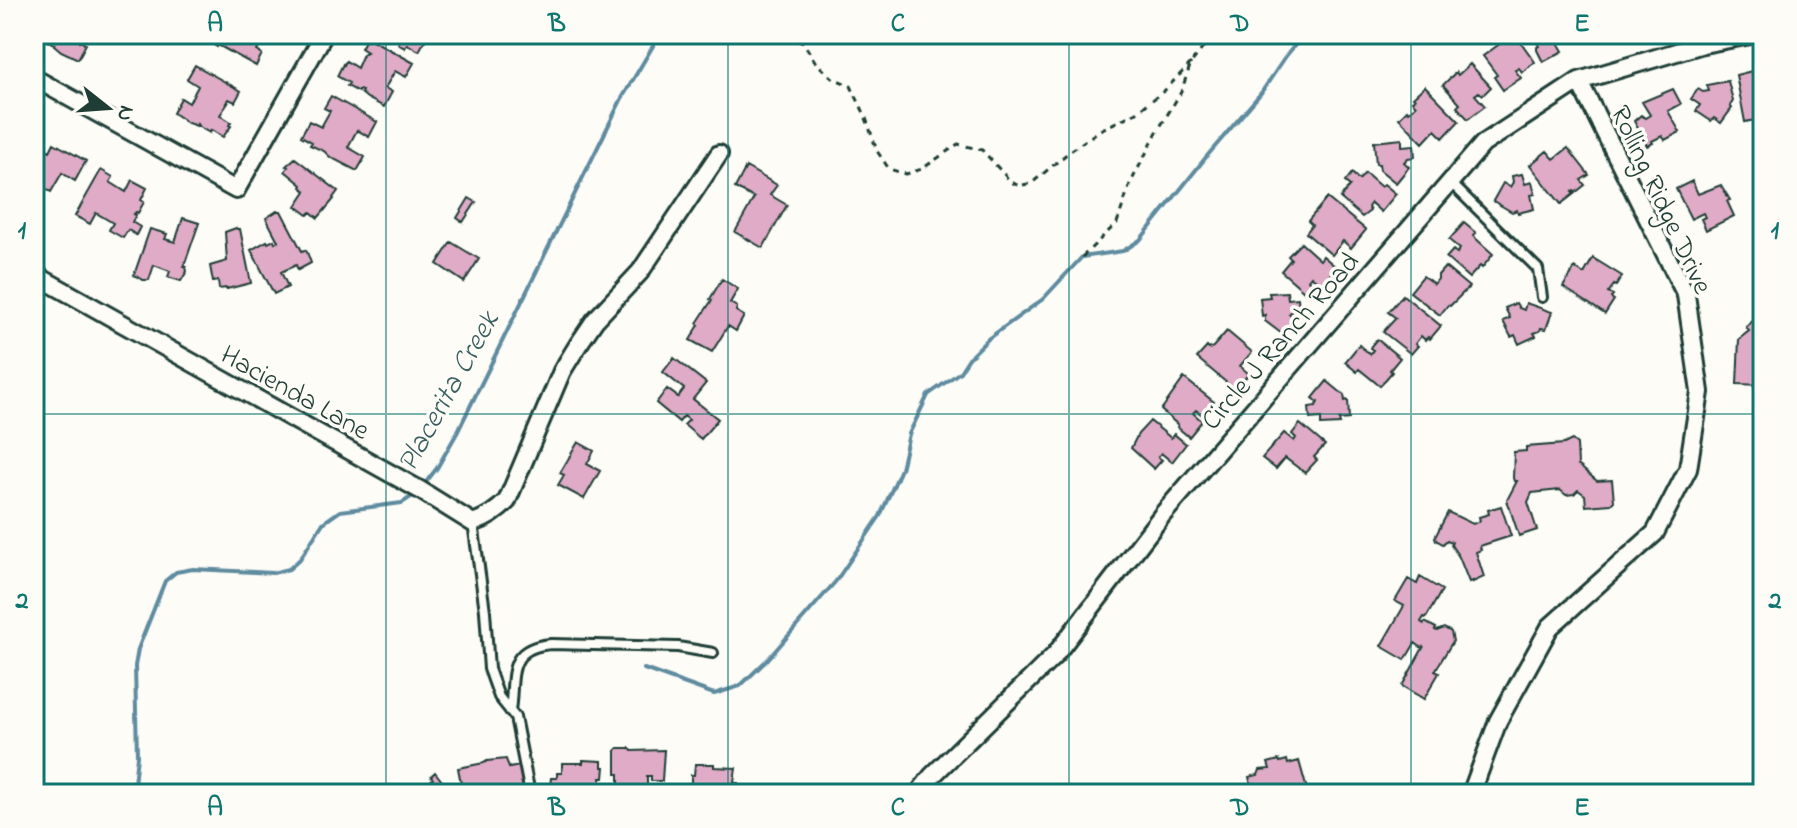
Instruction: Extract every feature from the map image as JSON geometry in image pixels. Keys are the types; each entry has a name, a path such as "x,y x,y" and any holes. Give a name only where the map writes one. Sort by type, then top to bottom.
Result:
{"street":[{"path":"34,78 236,190 324,34"},
{"name":"Circle J Ranch Road","path":"918,794 932,776 1055,655 1163,514 1483,144 1579,81 1703,44 1756,34"},
{"name":"Rolling Ridge Drive","path":"1471,794 1498,721 1550,627 1655,533 1688,469 1700,392 1686,295 1579,81"},
{"path":"473,523 486,519 507,501 562,371 595,320 640,272 719,154"},
{"name":"Hacienda Lane","path":"34,274 420,490 473,523"}],"lane":[{"path":"1450,182 1538,269 1542,297"},
{"path":"473,523 489,669 499,697 515,717 530,794"},
{"path":"510,711 515,665 523,652 530,648 551,644 678,647 713,653"}],"path":[{"path":"787,34 803,42 816,63 833,78 851,86 877,151 889,169 906,174 922,169 958,144 982,150 1011,182 1019,186 1032,183 1100,130 1137,112 1165,90 1214,34"},
{"path":"1082,257 1117,223 1130,184 1181,92 1191,63"}],"building":[{"path":"41,34 82,34 78,40 86,44 78,59 41,38"},
{"path":"213,34 283,34 277,41 266,35 257,51 262,54 256,66 211,43"},
{"path":"389,34 422,34 427,37 419,51 407,44 405,48 398,44 400,40"},
{"path":"1510,34 1515,34 1535,62 1522,72 1519,68 1515,70 1521,78 1503,90 1494,77 1497,75 1483,56"},
{"path":"1532,34 1573,34 1563,40 1561,36 1556,39 1563,51 1543,62"},
{"path":"367,37 414,63 406,77 395,71 385,88 392,92 384,107 367,98 362,91 347,86 349,83 337,76 346,61 357,68 367,52 361,48"},
{"path":"1470,64 1491,87 1483,95 1479,92 1475,95 1485,106 1468,119 1457,107 1460,104 1443,85"},
{"path":"195,65 241,91 235,102 229,99 220,115 231,122 223,137 197,124 188,123 173,113 181,98 189,103 198,86 187,79"},
{"path":"1756,70 1758,80 1763,78 1763,115 1759,116 1760,119 1745,122 1736,75"},
{"path":"1728,81 1732,108 1721,123 1714,118 1711,121 1696,111 1700,105 1691,99 1698,89 1709,91 1707,85"},
{"path":"1425,86 1459,121 1443,138 1435,130 1423,143 1399,118 1416,105 1413,97"},
{"path":"1673,89 1681,104 1668,111 1680,132 1665,140 1662,136 1647,146 1634,121 1641,115 1645,118 1650,115 1642,102"},
{"path":"331,96 377,122 369,137 357,130 348,147 365,157 357,171 310,145 312,142 301,136 309,121 321,127 330,111 324,108"},
{"path":"1402,139 1402,146 1414,145 1415,157 1404,162 1409,167 1396,183 1376,164 1374,142"},
{"path":"54,143 86,161 75,181 62,173 51,192 34,183 34,149 36,145 50,151"},
{"path":"1568,148 1589,175 1581,180 1585,185 1572,192 1574,194 1561,204 1530,165 1547,151 1554,159"},
{"path":"295,158 338,191 318,218 296,206 306,191 285,171"},
{"path":"746,167 777,185 770,195 787,205 763,248 735,232 754,198 735,188"},
{"path":"101,170 113,177 110,182 126,192 132,180 147,188 141,200 144,202 138,213 134,214 132,222 140,227 136,235 128,230 123,238 109,230 113,223 96,213 90,224 75,216"},
{"path":"1352,173 1359,180 1365,173 1381,187 1384,184 1396,194 1381,212 1371,203 1368,207 1370,211 1362,217 1340,198 1350,186 1345,182"},
{"path":"1522,174 1525,184 1532,182 1534,209 1512,212 1493,201 1503,183 1510,187 1512,176"},
{"path":"1692,181 1698,194 1721,185 1730,200 1727,201 1734,216 1706,230 1701,219 1705,217 1703,213 1691,219 1676,189"},
{"path":"469,198 476,202 463,222 457,218"},
{"path":"1327,198 1366,230 1351,248 1343,241 1332,255 1306,233 1312,225 1308,221"},
{"path":"281,211 311,263 298,270 296,265 281,272 288,287 274,294 251,250 267,241 278,241 266,218"},
{"path":"183,218 199,223 184,266 187,271 181,281 168,277 170,271 154,265 149,280 134,275 150,229 167,234 165,239 175,242"},
{"path":"1464,223 1493,254 1469,278 1446,258 1453,250 1457,253 1460,249 1449,240"},
{"path":"240,229 251,283 219,289 218,281 213,282 210,266 227,261 225,232"},
{"path":"451,242 479,259 464,282 437,264"},
{"path":"1301,243 1320,260 1323,256 1336,267 1322,285 1311,276 1308,280 1311,283 1304,291 1281,271 1291,259 1288,256"},
{"path":"1593,258 1622,276 1608,293 1613,295 1611,298 1614,300 1605,314 1563,287 1575,268 1584,274"},
{"path":"1445,267 1469,287 1440,315 1410,292 1423,276 1434,284"},
{"path":"722,279 738,289 730,303 744,316 736,331 728,326 712,352 690,340"},
{"path":"1287,292 1288,299 1298,298 1299,308 1292,309 1289,314 1295,319 1282,334 1265,321 1260,298 1270,297 1269,293"},
{"path":"1403,295 1441,326 1430,339 1425,340 1421,336 1411,354 1383,332 1396,318 1388,312"},
{"path":"1516,303 1524,310 1526,303 1552,312 1546,329 1541,328 1534,333 1536,336 1519,344 1515,335 1511,337 1503,321 1510,318 1505,308"},
{"path":"1763,312 1763,385 1737,384 1739,339 1749,331 1746,327"},
{"path":"1227,331 1252,352 1240,366 1249,374 1234,389 1197,358 1207,347 1213,347"},
{"path":"1376,340 1400,358 1380,386 1345,362 1359,345 1370,354"},
{"path":"674,358 706,383 693,399 718,419 701,439 684,425 689,420 684,416 679,422 656,403 667,389 678,397 684,389 663,372"},
{"path":"1184,378 1214,402 1204,415 1196,410 1193,413 1202,421 1189,437 1161,410"},
{"path":"1327,381 1344,395 1345,401 1348,400 1349,419 1339,420 1340,424 1321,425 1321,418 1310,419 1309,407 1316,406 1318,402 1313,398"},
{"path":"1150,421 1171,438 1174,434 1186,444 1172,462 1161,453 1158,457 1162,460 1154,469 1131,448"},
{"path":"1300,424 1325,445 1314,457 1317,460 1305,473 1285,458 1276,469 1262,458 1284,433 1294,441 1296,438 1292,434"},
{"path":"1572,440 1577,444 1578,465 1597,481 1612,480 1614,501 1611,504 1586,506 1585,495 1578,490 1566,495 1560,490 1532,493 1528,502 1537,530 1519,536 1507,500 1517,481 1513,478 1514,452 1526,451 1526,447 1564,444"},
{"path":"578,442 594,451 587,464 600,471 584,499 558,485 564,475 560,473"},
{"path":"1501,506 1511,536 1480,546 1481,550 1476,552 1484,577 1469,582 1452,542 1447,540 1443,544 1435,537 1448,512 1473,524 1480,521 1479,517 1489,514 1488,510"},
{"path":"1420,577 1442,590 1421,622 1437,631 1444,628 1451,632 1453,641 1435,671 1439,673 1424,699 1402,686 1424,646 1422,648 1415,643 1405,660 1381,646 1404,606 1395,601 1408,579 1417,584"},
{"path":"618,748 664,750 662,781 651,781 651,776 647,776 647,791 619,789 619,774 616,774"},
{"path":"506,759 509,768 520,766 525,791 509,794 508,790 503,790 504,793 492,794 491,789 463,794 458,768"},
{"path":"583,760 602,761 602,767 605,767 604,778 601,778 604,794 549,794 549,787 557,787 550,786 551,778 557,778 557,773 562,773 562,763 583,763"},
{"path":"1287,760 1288,764 1299,761 1308,793 1253,794 1249,777 1258,775 1260,770 1270,769 1268,763"},
{"path":"695,764 736,768 734,783 738,783 738,794 691,794 694,793 691,775 694,775"},
{"path":"435,772 452,794 415,794 433,779 431,776"}],"waterway":[{"name":"Placerita Creek","path":"423,486 457,433 621,100 660,34"},
{"path":"644,669 714,694 740,686 768,659 836,581 880,516 901,469 909,434 928,395 960,372 989,338 1043,299 1082,257 1123,251 1140,240 1261,93 1304,34"},
{"name":"Placerita Creek","path":"133,794 137,756 135,666 138,649 165,581 176,572 193,569 273,573 289,569 300,559 323,523 340,511 402,503 417,493"}]}
